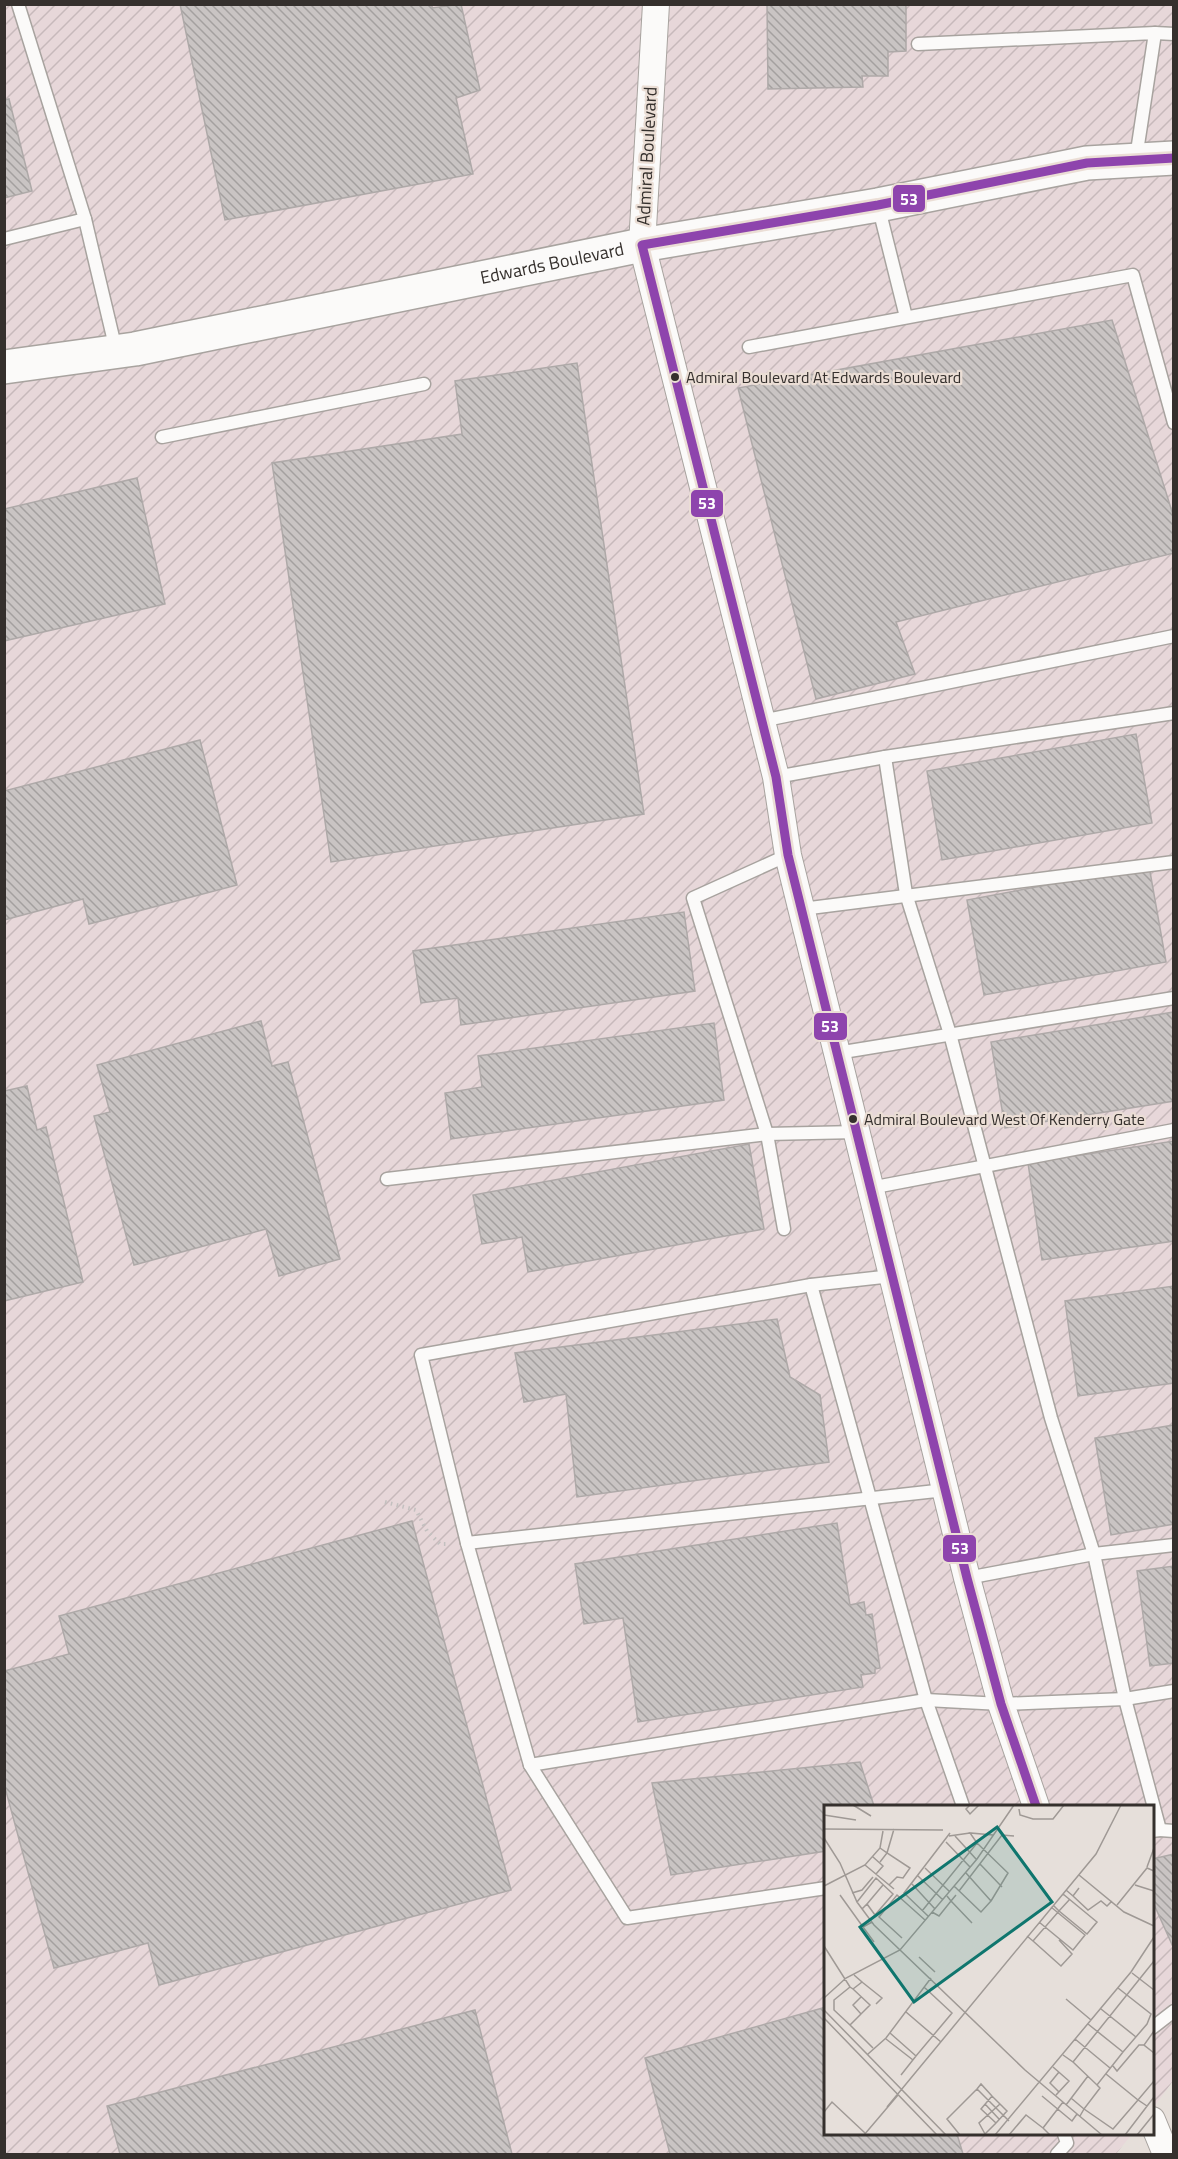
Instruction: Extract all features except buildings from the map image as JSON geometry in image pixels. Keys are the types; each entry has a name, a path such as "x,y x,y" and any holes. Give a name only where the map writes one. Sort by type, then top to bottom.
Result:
{"street":[{"name":"Admiral Boulevard","path":"656,4 642,246 776,777 788,855 945,1491 1001,1704 1036,1805"},
{"name":"Edwards Boulevard","path":"4,367 116,351 642,246 878,205 1087,163 1173,158"},
{"path":"1154,2125 1166,2154"}],"lane":[{"path":"18,4 85,219 116,351"},
{"path":"1136,159 1155,33"},
{"path":"918,44 1173,34"},
{"path":"878,205 906,317"},
{"path":"4,239 85,219"},
{"path":"749,346 1133,275 1173,423"},
{"path":"162,437 424,384"},
{"path":"761,721 1173,636"},
{"path":"776,777 885,757 1173,713"},
{"path":"885,757 906,894 950,1034 1053,1424 1094,1554 1150,1805"},
{"path":"784,1229 767,1134 693,898 788,855"},
{"path":"802,909 906,894 1173,862"},
{"path":"837,1053 1173,998"},
{"path":"870,1188 1173,1130"},
{"path":"387,1179 767,1134 856,1132"},
{"path":"824,1888 627,1918 530,1765 467,1543 421,1355 811,1285 892,1276"},
{"path":"811,1285 926,1700 963,1805"},
{"path":"467,1543 945,1491"},
{"path":"967,1578 1094,1554 1173,1545"},
{"path":"530,1765 926,1700 1001,1704 1125,1699 1173,1690"},
{"path":"1156,1831 1173,1831"},
{"path":"1154,2026 1173,2011"},
{"path":"1057,2154 1067,2143 1065,2135"}],"path":[{"path":"385,1502 416,1510 427,1530 440,1544 467,1543"}],"shaded area":[{"path":"5,5 1173,5 1173,2081 1154,2107 1154,1805 824,1805 824,2135 1131,2135 1116,2154 5,2154"}],"transit line":[{"name":"53","path":"1036,1805 1001,1704 967,1578 788,855 776,777 642,245 878,205 1087,163 1174,158"}],"place":[{"name":"Admiral Boulevard At Edwards Boulevard","path":"675,377"},
{"name":"Admiral Boulevard West Of Kenderry Gate","path":"853,1119"}]}
